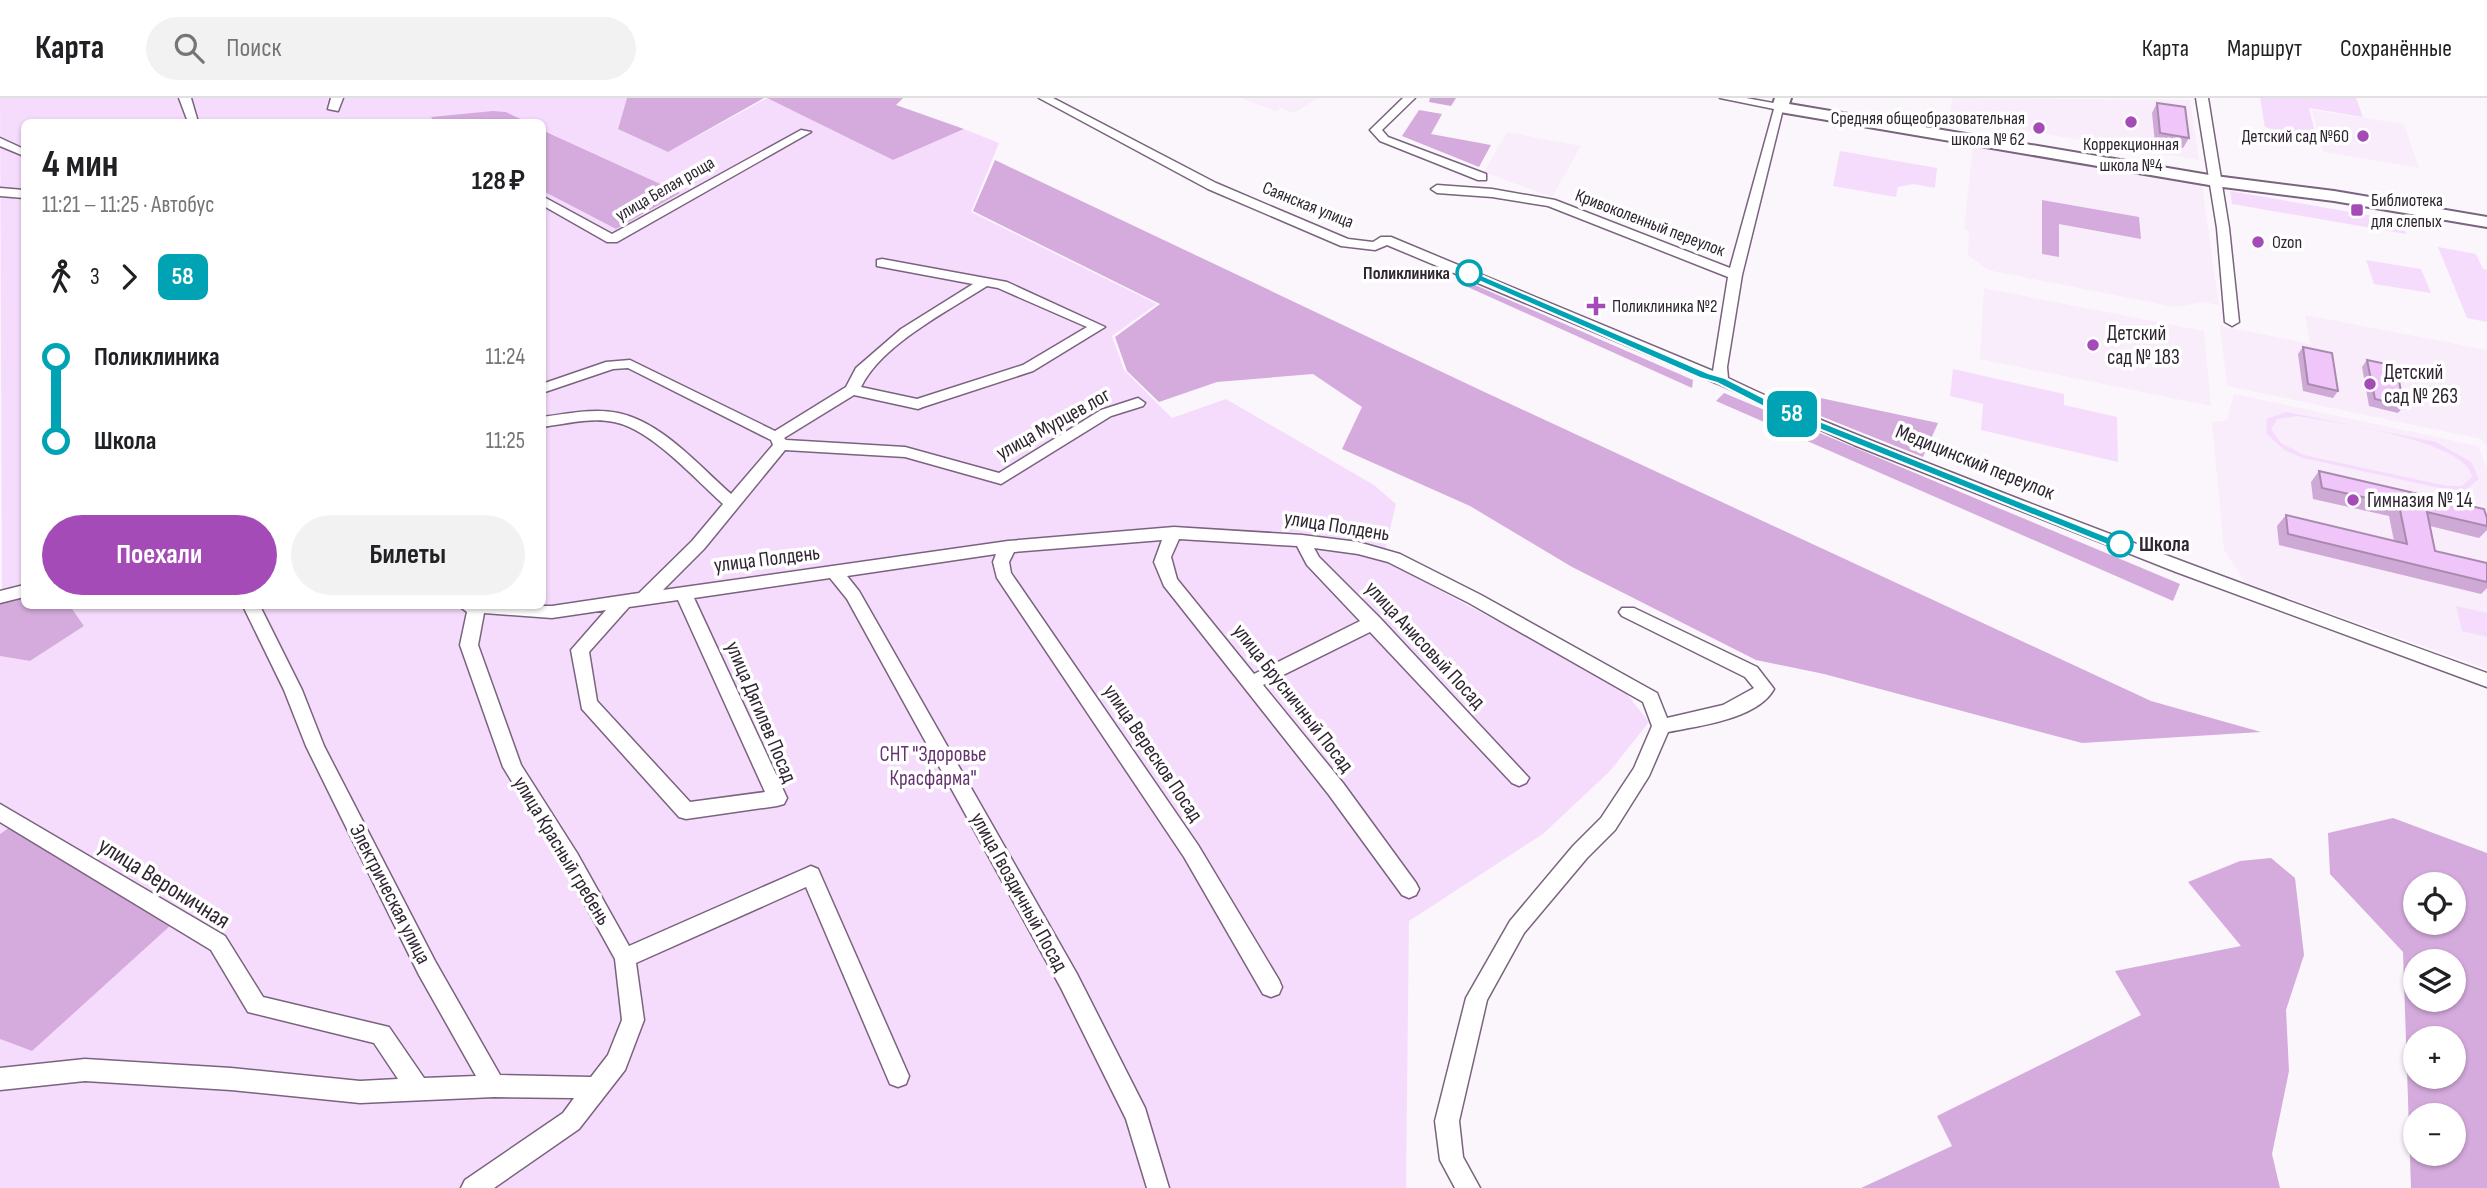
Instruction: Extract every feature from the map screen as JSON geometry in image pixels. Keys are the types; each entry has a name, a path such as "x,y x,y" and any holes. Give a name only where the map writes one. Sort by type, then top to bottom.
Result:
{"main road":[{"path":"1785,101 1821,105 2487,222"}],"street":[{"path":"185,98 192,119"},
{"name":"Саянская улица","path":"1045,98 1212,186 1334,238 1368,246 1386,240 1721,380"},
{"path":"1409,98 1376,130 1384,139 1482,177"},
{"path":"1721,380 1720,367 1735,275 1785,101 1726,98"},
{"path":"2202,98 2232,322"},
{"name":"улица Белая роща","path":"546,202 612,239 805,132"},
{"path":"0,142 21,152"},
{"name":"Кривоколенный переулок","path":"1437,189 1492,193 1551,203 1735,275"},
{"path":"0,192 21,194"},
{"path":"852,390 918,404 1028,368 1098,327 1002,285 882,263"},
{"path":"644,599 698,545 778,441 852,390 861,371 906,332 985,282"},
{"name":"улица Мурцев лог","path":"546,388 611,365 630,363 778,441 905,452 1002,479 1107,413 1138,403"},
{"name":"Медицинский переулок","path":"1721,380 1780,409 2245,593 2487,680"},
{"path":"546,421 576,417 620,418 665,444 732,504"},
{"name":"улица Полдень","path":"504,609 552,612 622,604 683,592 1008,547 1174,533 1302,541 1358,548 1394,558 1475,599 1651,698 1661,726"},
{"name":"улица Брусничный Посад","path":"1174,533 1162,553 1161,565 1170,582 1252,682 1409,889"},
{"name":"улица Анисовый Посад","path":"1302,541 1313,561 1374,622 1519,778"},
{"name":"улица Вересков Посад","path":"1008,547 1001,562 1003,574 1191,851 1271,987"},
{"name":"улица Гвоздичный Посад","path":"835,573 853,594 1069,981 1137,1116 1158,1186"},
{"path":"0,597 21,592"},
{"name":"улица Дягилев Посад","path":"622,604 580,650 588,704 686,811 776,797 683,592"},
{"name":"Электрическая улица","path":"252,609 293,690 315,746 427,968 494,1086"},
{"name":"улица Красный гребень","path":"472,609 469,645 512,767 570,859 625,958 633,1020 617,1062 571,1121 472,1188"},
{"path":"1468,1188 1452,1160 1447,1121 1477,998 1517,927 1580,852 1608,824 1642,771 1661,726 1717,715 1753,700 1765,689 1751,672 1628,612"},
{"path":"1252,682 1374,622"},
{"name":"улица Вероничная","path":"0,812 218,943 256,1005 381,1034 419,1091"},
{"path":"625,958 811,874 898,1076"},
{"path":"0,1079 85,1070 231,1079 360,1092 494,1086 596,1088"}],"shaded area":[{"path":"627,98 764,98 668,152 618,129"},
{"path":"767,98 903,98 896,105 964,129 893,160"},
{"path":"1241,98 1318,98 1294,113 1281,108 1275,111"},
{"name":"Коррекционная школа №4","path":"1952,98 2190,100 2199,160 1950,118"},
{"path":"1419,110 1442,114 1431,134 1491,145 1479,167 1402,136"},
{"name":"Детский сад №60","path":"2312,110 2404,124 2419,168 2323,152"},
{"path":"493,111 506,112 521,119 432,119 431,117"},
{"path":"546,132 680,193 616,229 546,193"},
{"path":"1507,132 1581,146 1552,197 1484,172"},
{"path":"1973,146 2202,185 2219,305 2204,302 2174,307 1988,270 1968,255 1969,231 1964,229"},
{"path":"995,160 1478,389 2151,701 2261,732 2082,743 1824,674 1756,660 1572,567 1470,506 1342,449 1362,407 1313,374 1217,382 1159,402 1127,371 1115,337 1160,304 973,211"},
{"path":"2042,200 2139,217 2141,239 2059,224 2059,257 2042,254"},
{"path":"1466,281 1693,380 1692,388 1461,284"},
{"name":"Детский сад № 183","path":"1984,288 2204,331 2211,406 1980,359"},
{"path":"2305,315 2487,350 2487,445 2481,439 2227,386 2220,326 2310,344"},
{"path":"1724,393 2180,584 2173,601 1716,401"},
{"path":"1797,393 1938,423 1923,457 1793,405"},
{"name":"Гимназия № 14","path":"2234,394 2478,446 2487,468 2487,669 2245,582 2224,550 2212,422 2227,420"},
{"path":"21,599 21,609 72,609 84,626 30,661 0,656 0,600 2,603"},
{"path":"2393,818 2487,853 2487,1188 2411,1188 2410,1166 2466,1166 2466,1103 2408,1103 2408,1089 2466,1089 2466,1026 2406,1026 2405,1012 2466,1012 2466,949 2403,949 2403,952 2330,874 2328,833"},
{"path":"10,827 171,925 32,1051 0,1039 0,834"},
{"path":"2271,858 2295,878 2304,955 2286,1010 2289,1071 2272,1154 2280,1188 1861,1188 1952,1146 1937,1116 2141,1015 2115,971 2241,946 2188,882 2240,861"}],"green space":[{"name":"СНТ \"Здоровье Красфарма\"","path":"0,98 627,98 618,129 668,152 767,98 893,160 964,129 999,143 971,212 1157,304 1112,336 1124,370 1172,418 1226,399 1374,485 1396,504 1383,560 1622,688 1649,722 1610,771 1543,834 1409,921 1406,1188 0,1188 0,1039 32,1051 10,827 0,834 0,656 30,661 84,626 72,609 546,609 546,193 616,229 679,193 546,131 546,119 521,119 506,112 432,119 21,119 21,599 2,603"},
{"path":"2260,98 2356,98 2363,117 2309,108 2318,144 2265,127"},
{"path":"1840,151 1937,168 1935,188 1914,184 1898,187 1896,197 1833,186"},
{"path":"2230,191 2402,221 2406,234 2232,204"},
{"path":"2438,247 2476,254 2483,269 2487,270 2487,322 2467,318"},
{"path":"2366,260 2421,269 2431,293 2374,284"},
{"path":"1953,369 2064,394 2064,405 2117,417 2118,462 1981,430 1983,404 1950,396"},
{"path":"2286,412 2436,442 2471,462 2479,479 2467,489 2449,490 2303,458 2284,450 2266,433 2267,419","holes":["2297,416 2366,428 2423,443 2464,464 2472,477 2462,486 2447,486 2304,455 2281,443 2271,429 2277,419"]},
{"path":"2456,606 2487,613 2487,637 2462,631"}],"building":[{"path":"2157,103 2185,107 2189,138 2160,133"},
{"path":"2303,347 2332,353 2338,391 2308,384"},
{"path":"2367,360 2396,366 2404,406 2375,399"},
{"path":"2319,471 2484,509 2487,526 2427,512 2435,551 2487,563 2487,582 2288,534 2286,515 2407,544 2399,505 2322,488"}],"bus line":[{"name":"58","path":"1469,273 1704,376 1721,380 1768,404 2120,544"}],"place":[{"name":"Коррекционная школа №4","path":"2131,122"},
{"name":"Средняя общеобразовательная школа № 62","path":"2039,128"},
{"name":"Детский сад №60","path":"2363,136"},
{"name":"Библиотека для слепых","path":"2357,210"},
{"name":"Ozon","path":"2258,242"},
{"name":"Поликлиника","path":"1469,273"},
{"name":"Поликлиника №2","path":"1596,306"},
{"name":"Детский сад № 183","path":"2093,345"},
{"name":"Детский сад № 263","path":"2370,384"},
{"name":"Гимназия № 14","path":"2353,500"},
{"name":"Школа","path":"2120,544"}]}
